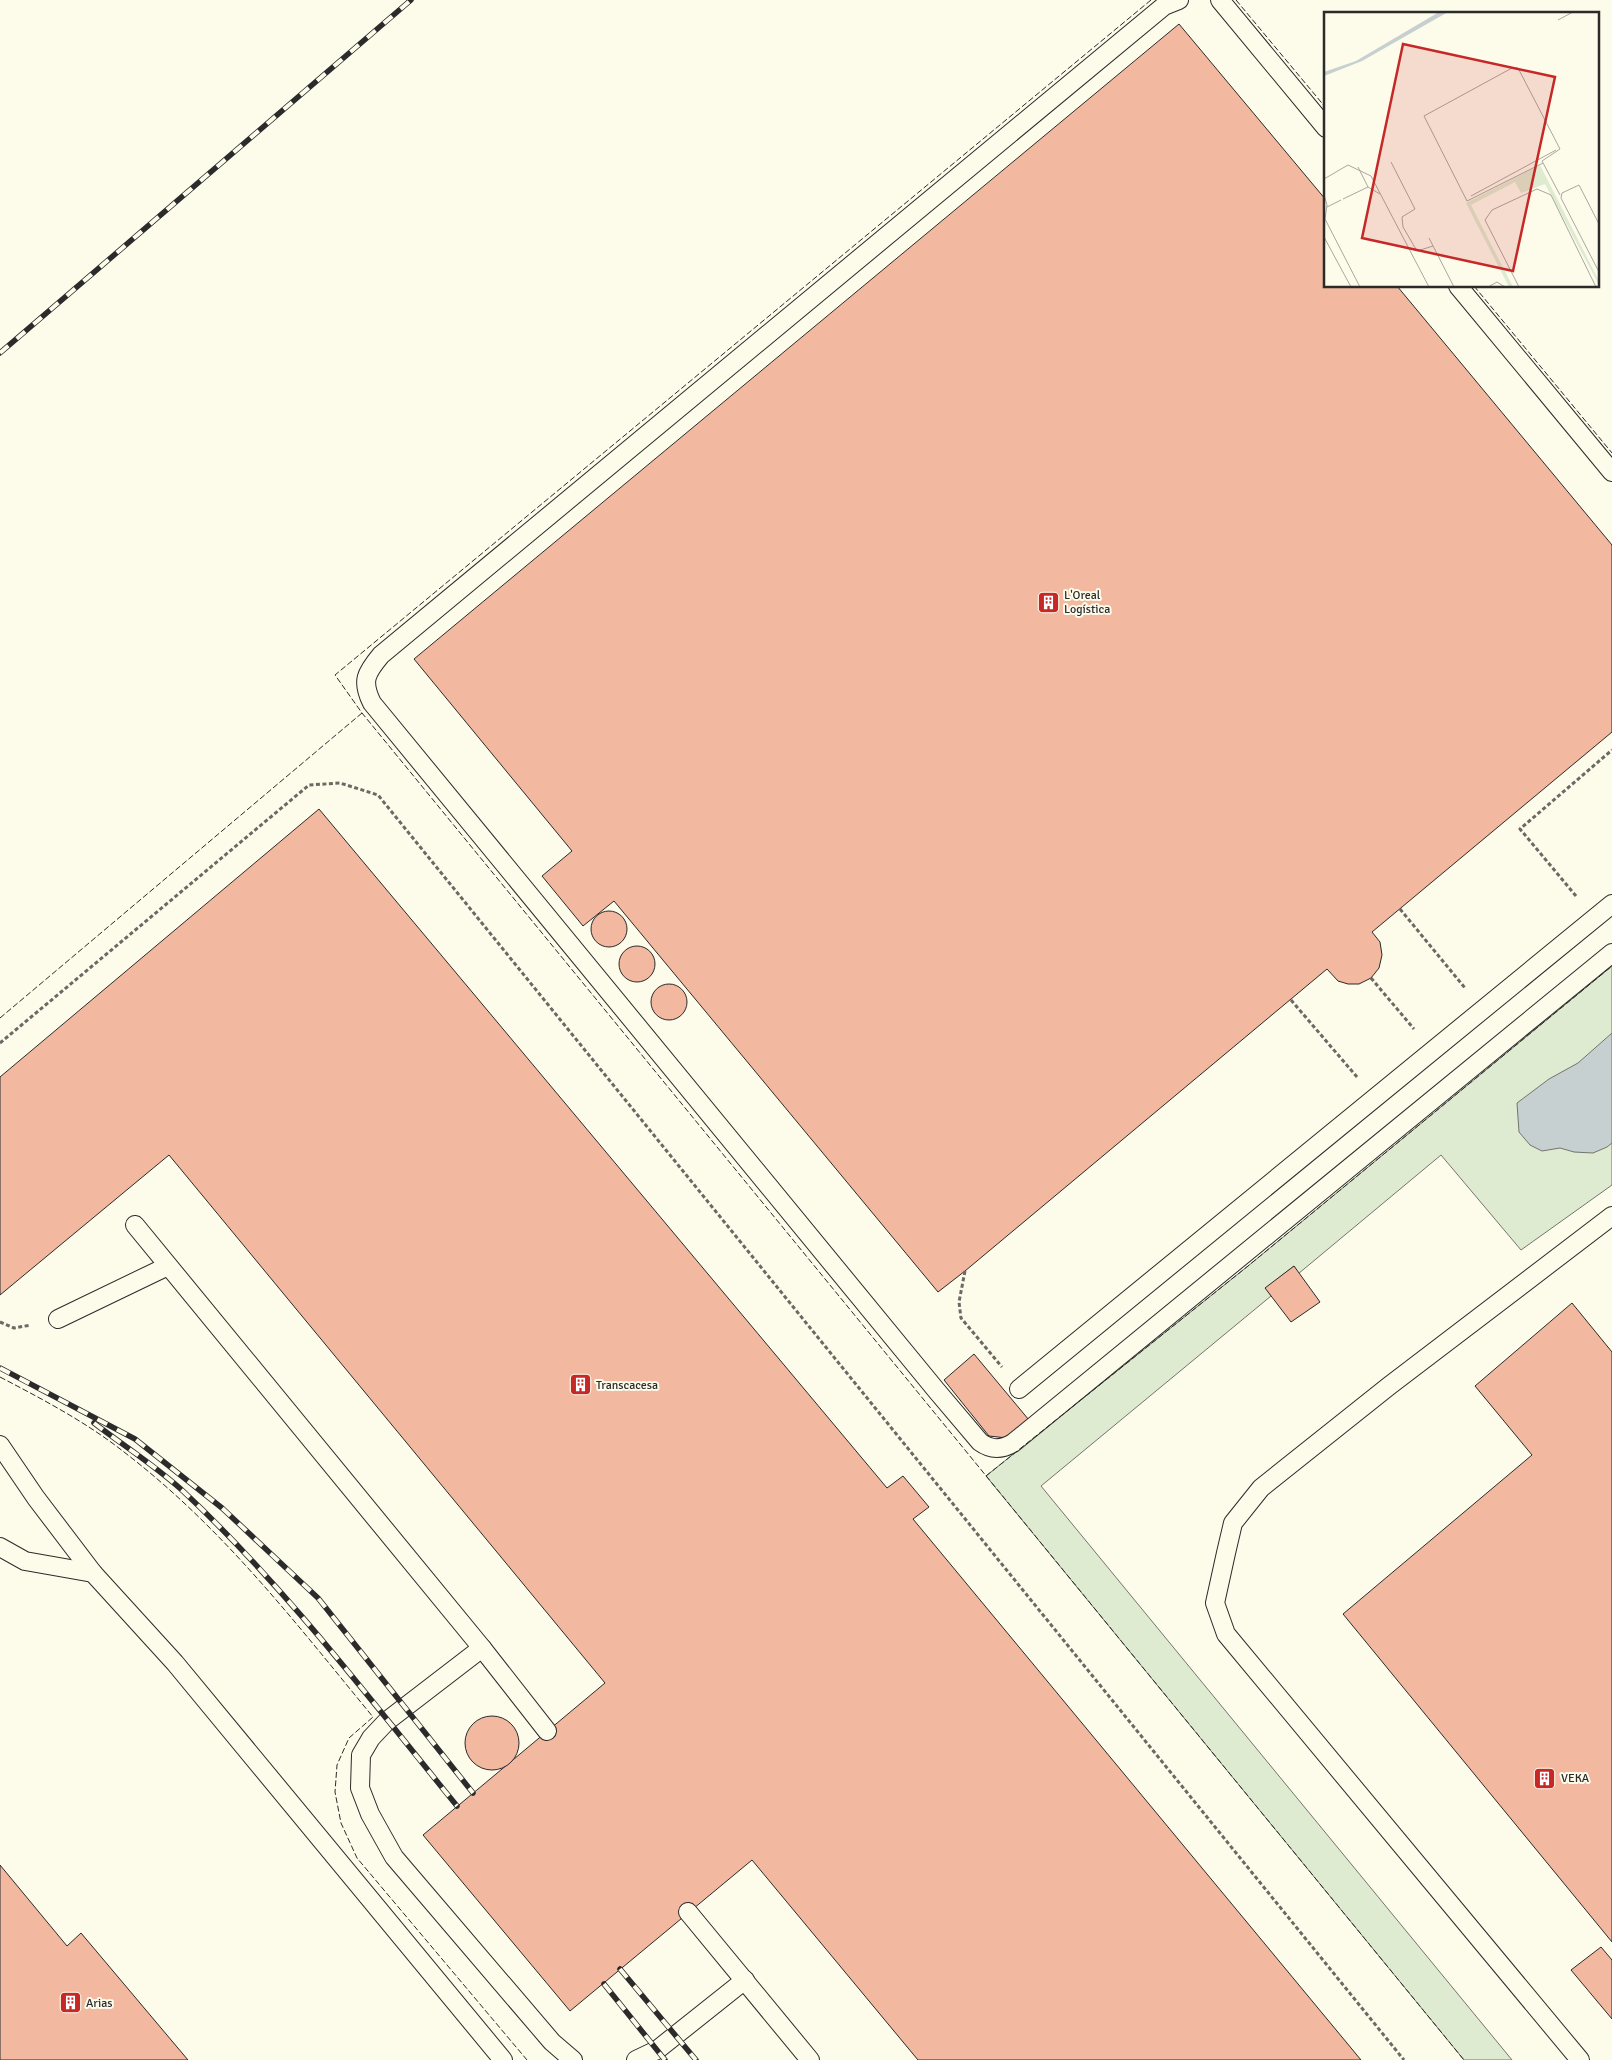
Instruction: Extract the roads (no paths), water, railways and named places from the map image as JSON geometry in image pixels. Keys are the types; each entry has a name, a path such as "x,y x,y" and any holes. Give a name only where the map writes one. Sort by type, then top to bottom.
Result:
{"lane":[{"path":"1179,0 1164,6 381,655 371,667 365,679 366,692 372,703 898,1344 980,1442 988,1448 1006,1447 1013,1443 1612,953"},
{"path":"1220,0 1324,126"},
{"path":"1460,288 1612,472"},
{"path":"1019,1389 1612,904"},
{"path":"1580,2060 1226,1634 1215,1603 1233,1523 1261,1488 1389,1386 1612,1216"},
{"path":"135,1225 482,1648 547,1731"},
{"path":"58,1319 168,1266"},
{"path":"0,1445 36,1498 93,1572 175,1663 503,2060"},
{"path":"0,1547 25,1561 93,1572"},
{"path":"482,1648 387,1721 371,1738 361,1755 360,1788 370,1814 394,1857 552,2042 573,2060"},
{"path":"688,1912 810,2060"},
{"path":"636,2060 657,2050 745,1980"}],"railway":[{"path":"0,353 411,0"},
{"path":"0,1368 135,1439 222,1508 318,1598 473,1793"},
{"path":"94,1423 174,1483 257,1566 326,1644 457,1806"},
{"path":"620,1969 696,2060"},
{"path":"604,1984 665,2060"}],"place":[{"name":"L'Oreal Logística","path":"1048,602"},
{"name":"Transcacesa","path":"580,1385"},
{"name":"VEKA","path":"1545,1778"},
{"name":"Arias","path":"70,2003"}]}
